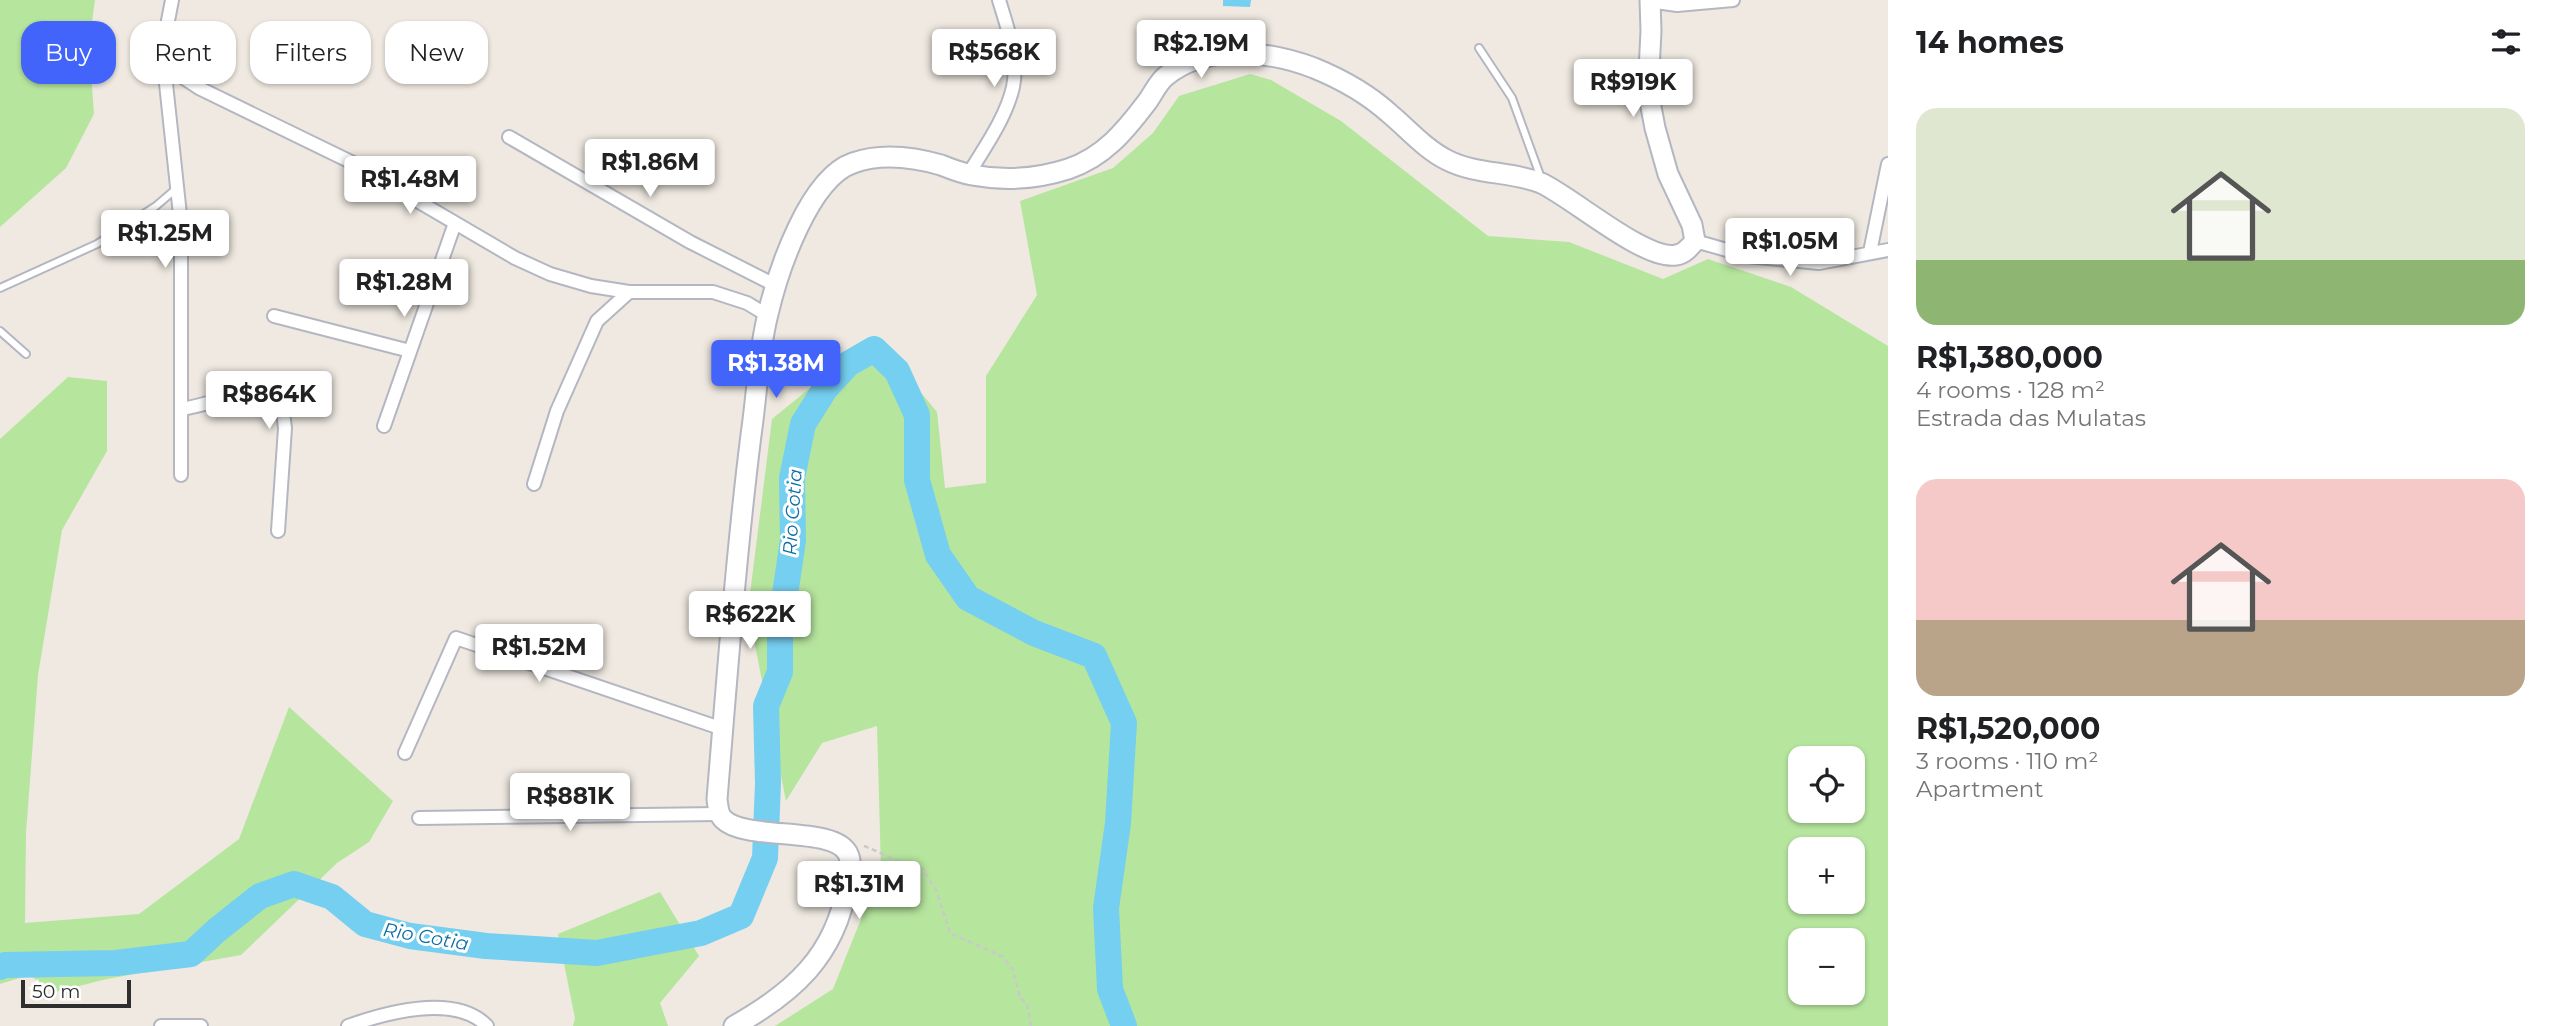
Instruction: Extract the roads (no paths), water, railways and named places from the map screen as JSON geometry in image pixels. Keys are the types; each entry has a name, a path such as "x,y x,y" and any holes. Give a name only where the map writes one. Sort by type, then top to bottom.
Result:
{"street":[{"path":"168,21 172,0"},
{"path":"968,175 992,135 1013,86 1010,37 999,0"},
{"path":"1695,241 1692,225 1668,174 1648,91 1650,1 1677,5 1733,0"},
{"path":"734,1026 787,993 814,965 837,923 850,864 848,854 841,844 751,829 724,821 719,814 717,799 746,479 767,315 800,221 813,199 838,170 854,162 893,157 915,158 968,175 1002,178 1051,174 1096,157 1113,144 1164,77 1191,62 1216,55 1244,53 1310,67 1336,78 1386,109 1431,150 1449,162 1473,169 1521,176 1543,184 1641,246 1675,256 1687,250 1695,241"},
{"path":"166,84 178,187 182,251 181,475"},
{"path":"193,84 351,162 515,258 550,274 591,286 629,292 713,292 747,303 767,315"},
{"path":"509,137 690,242 777,286"},
{"path":"1870,252 1888,164"},
{"path":"384,426 455,223"},
{"path":"1695,241 1748,256 1819,263 1888,250"},
{"path":"534,484 556,411 597,321 629,292"},
{"path":"274,316 411,351"},
{"path":"182,409 239,396 258,395 272,398 282,404 285,428 278,531"},
{"path":"405,753 456,638 723,729"},
{"path":"419,818 719,814"},
{"path":"348,1026 390,1014 445,1008 464,1012 487,1026"},
{"path":"161,1026 201,1026"}],"lane":[{"path":"1479,48 1512,99 1543,184"},
{"path":"0,288 97,244 156,206 178,187"},
{"path":"0,331 26,354"}],"water":[{"path":"1223,0 1251,0 1250,7 1223,6"}],"waterway":[{"name":"Rio Cotia","path":"0,967 116,963 191,954 260,896 294,884 332,897 365,924 410,936 486,946 597,953 701,933 741,916 765,858 768,783 766,706 780,672 780,629 793,540 792,478 803,424 825,389 848,364 874,349 897,371 917,415 917,480 938,555 968,598 1034,633 1094,656 1124,723 1118,823 1106,908 1110,989 1124,1026"}]}
